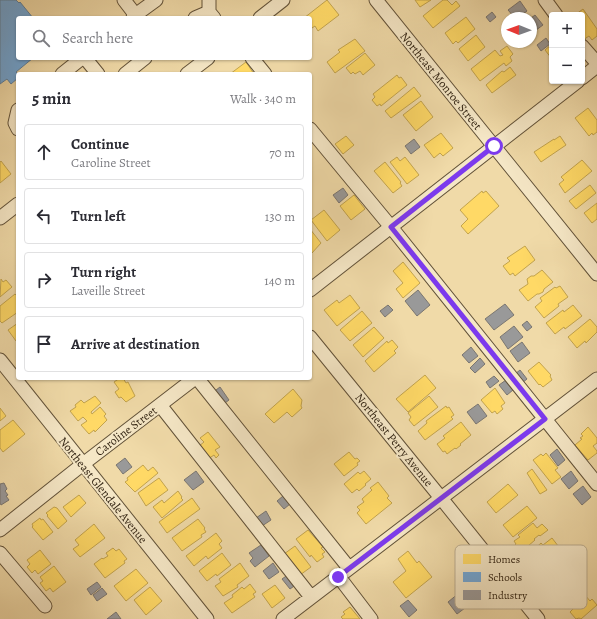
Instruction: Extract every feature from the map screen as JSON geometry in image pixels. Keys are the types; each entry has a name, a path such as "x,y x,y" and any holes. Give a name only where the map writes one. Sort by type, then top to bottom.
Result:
{"street":[{"path":"124,0 132,11 133,16"},
{"path":"134,16 156,0"},
{"path":"263,16 284,0"},
{"name":"Northeast Monroe Street","path":"376,0 597,274"},
{"path":"545,0 554,12"},
{"path":"199,16 211,10"},
{"path":"584,48 597,65 585,75"},
{"path":"65,72 81,60"},
{"path":"86,60 96,72"},
{"path":"128,72 142,60"},
{"path":"190,72 205,60"},
{"path":"254,60 263,72"},
{"path":"312,288 574,84"},
{"path":"312,131 391,227 597,484"},
{"path":"0,218 16,206"},
{"name":"Northeast Perry Avenue","path":"312,339 479,545"},
{"name":"Northeast Glendale Avenue","path":"0,360 207,619"},
{"path":"283,619 597,379"},
{"name":"Caroline Street","path":"0,530 83,464 193,380"},
{"path":"198,380 349,568"},
{"path":"160,405 311,597"},
{"path":"0,553 45,606"},
{"path":"338,577 372,619"},
{"name":"Northeast Perry Avenue","path":"530,609 538,619"}],"building: Homes":[{"path":"327,0 339,15 318,31 315,26 312,28 312,16 307,16"},
{"path":"415,0 431,0 420,7"},
{"path":"443,0 447,0 452,5 456,1 460,6 433,28 423,16"},
{"path":"583,9 597,29 597,36 592,40 589,36 585,39 585,12 579,12"},
{"path":"466,17 475,29 458,43 456,41 453,44 445,33"},
{"path":"476,35 485,47 468,61 459,49"},
{"path":"355,39 365,51 335,73 327,62 340,52 338,50"},
{"path":"549,47 549,55 545,50"},
{"path":"504,48 508,48 513,54 510,57 512,61 506,66 504,63 480,81 471,69 495,50 500,56 503,55 500,51"},
{"path":"365,53 375,65 363,75 360,71 355,74 353,72 351,74 346,68"},
{"path":"246,62 253,72 233,72"},
{"path":"510,67 516,75 492,93 486,85 502,71 504,72"},
{"path":"397,75 399,78 401,77 407,85 381,106 380,104 377,106 372,100 375,97 373,94"},
{"path":"414,87 421,96 391,118 385,111"},
{"path":"421,101 433,117 416,131 403,115"},
{"path":"588,108 597,120 597,132 593,135 592,133 589,136 575,118"},
{"path":"441,133 453,148 443,156 440,153 434,158 424,145"},
{"path":"346,136 354,145 343,154 335,144"},
{"path":"560,136 566,145 541,162 534,152"},
{"path":"397,157 400,161 405,157 419,175 407,184 390,162"},
{"path":"582,160 592,171 565,193 559,184 564,180 561,177"},
{"path":"1,161 11,174 0,183 0,162"},
{"path":"385,162 401,182 400,183 402,186 393,193 374,171"},
{"path":"590,185 596,193 576,209 569,201"},
{"path":"482,191 483,193 486,191 499,206 468,234 461,226 468,219 460,210"},
{"path":"354,195 365,209 351,220 340,206"},
{"path":"597,203 597,219 592,223 584,213"},
{"path":"324,210 340,230 327,241 312,219"},
{"path":"312,232 321,243 312,253"},
{"path":"525,246 535,260 515,276 513,273 510,275 503,266 510,261 507,258"},
{"path":"403,262 420,283 403,298 396,289 403,283 393,271"},
{"path":"542,270 553,282 544,289 543,292 537,294 528,301 519,290 528,284 527,279"},
{"path":"1,279 3,282 6,280 12,287 0,297"},
{"path":"560,286 568,297 558,304 559,306 544,318 535,307 542,301 540,298 555,287"},
{"path":"15,294 16,295 16,313 2,323 0,321 0,306"},
{"path":"350,295 360,308 337,326 324,310 337,300 339,303"},
{"path":"573,305 582,316 565,329 564,327 555,334 546,323 563,310 564,312"},
{"path":"362,311 372,323 350,341 340,330"},
{"path":"590,319 597,327 597,332 586,343 585,341 577,348 568,337"},
{"path":"16,324 16,341 8,330"},
{"path":"374,327 384,338 363,357 353,345"},
{"path":"392,340 398,347 394,351 396,353 374,372 365,361 387,341 388,343"},
{"path":"539,362 551,375 552,380 543,387 540,384 539,385 528,371"},
{"path":"425,375 436,388 408,412 396,399"},
{"path":"117,380 124,380 126,383 128,382 135,396 126,402 121,397 119,398 115,392 119,389 114,382"},
{"path":"495,388 505,403 501,406 503,409 497,414 495,411 492,413 481,400"},
{"path":"293,389 302,400 302,408 292,417 287,412 274,423 265,414"},
{"path":"95,396 101,403 91,412 92,414 100,407 106,414 104,416 107,420 95,432 94,430 89,434 81,425 87,421 83,417 78,421 70,411 76,407 75,405 81,400 84,403"},
{"path":"429,396 438,407 414,426 409,420 411,417 408,413"},
{"path":"446,406 447,408 449,407 454,415 451,417 453,419 425,440 418,431 427,423 426,421"},
{"path":"0,408 6,416 0,421"},
{"path":"13,420 25,434 3,452 0,448 0,430"},
{"path":"461,422 471,435 456,449 455,448 447,454 445,451 443,452 437,444 445,438 443,436"},
{"path":"588,427 597,438 597,443 593,446 597,453 588,460 575,445 582,439 580,438 583,436 581,434"},
{"path":"208,432 220,447 215,450 219,455 216,458 214,455 208,459 198,447 204,442 200,438"},
{"path":"349,452 355,459 357,458 360,461 357,463 358,465 344,476 334,464"},
{"path":"546,453 558,468 555,470 561,477 552,484 533,460 541,454 543,456"},
{"path":"143,465 148,471 153,467 158,473 135,492 125,482 128,480 127,478"},
{"path":"532,469 547,490 540,494 527,473"},
{"path":"364,471 371,479 359,491 357,489 352,493 344,484 358,472 360,474"},
{"path":"159,478 168,490 146,506 138,493"},
{"path":"378,482 389,496 387,498 392,503 366,524 357,513 360,510 357,507 364,502 362,499 372,490 370,488"},
{"path":"508,484 518,495 496,513 487,502"},
{"path":"178,491 183,500 162,518 153,507 162,500 164,503"},
{"path":"79,495 86,503 71,517 63,507"},
{"path":"192,498 200,509 167,533 159,522"},
{"path":"527,506 537,518 513,537 503,525"},
{"path":"54,507 57,508 67,521 58,529 46,513"},
{"path":"40,518 41,520 43,519 53,532 43,540 32,527 32,524"},
{"path":"198,519 205,528 204,529 206,532 201,535 202,537 182,551 172,538"},
{"path":"533,523 537,528 542,524 548,530 540,536 539,535 529,545 515,545 516,544 514,541 520,537 518,535"},
{"path":"94,524 105,538 80,557 73,549 79,545 75,540"},
{"path":"308,530 323,547 321,548 325,552 322,554 324,557 317,562 311,555 310,557 296,539"},
{"path":"216,533 222,541 219,544 222,548 208,559 206,556 194,566 186,556"},
{"path":"552,538 557,545 543,545"},
{"path":"295,546 311,567 300,575 284,554"},
{"path":"113,548 116,551 119,549 127,559 124,561 125,563 105,578 94,564 102,558 103,559 108,556 106,553"},
{"path":"40,550 51,564 38,574 35,570 32,573 27,567 30,564 27,560"},
{"path":"408,551 417,563 419,561 432,577 406,598 393,582 406,571 398,559"},
{"path":"222,553 231,565 217,576 216,574 207,581 199,571"},
{"path":"240,563 249,576 237,585 238,587 223,596 215,586 221,582 219,579"},
{"path":"54,566 66,582 53,592 50,588 46,591 40,583 43,581 40,577"},
{"path":"136,569 148,583 126,601 114,586"},
{"path":"250,584 256,592 253,594 255,597 232,613 224,603 233,597 232,595 242,587 244,589"},
{"path":"275,585 285,598 272,608 262,594"},
{"path":"150,587 162,601 146,615 134,600"},
{"path":"587,597 590,601 592,599 597,605 581,619 576,619 570,612 573,609 587,609"},
{"path":"350,607 360,619 343,619 341,617 345,614 343,612"}],"building: Schools":[{"path":"0,0 16,0 19,3 20,2 31,16 16,16 16,60 31,60 16,72 16,80 11,84 7,79 0,84"}],"building: Industry":[{"path":"520,1 527,11 510,12 508,10"},
{"path":"492,12 496,17 490,22 486,17"},
{"path":"537,18 543,25 537,29"},
{"path":"546,38 549,42 549,45 541,51 537,45"},
{"path":"414,139 420,147 411,154 405,146"},
{"path":"343,188 348,195 339,203 333,195"},
{"path":"418,290 430,305 417,316 405,301"},
{"path":"505,304 514,315 494,330 485,319"},
{"path":"388,305 393,310 385,317 380,311"},
{"path":"527,321 532,327 527,331 522,325"},
{"path":"514,326 523,337 508,349 500,337"},
{"path":"522,342 530,353 518,362 510,351"},
{"path":"471,347 478,356 469,363 462,355"},
{"path":"480,358 485,364 475,373 470,368"},
{"path":"520,370 527,379 522,383 515,374"},
{"path":"494,376 499,381 490,388 486,382"},
{"path":"506,380 513,390 507,395 499,385"},
{"path":"220,387 229,400 221,406 212,393"},
{"path":"478,404 487,416 476,424 467,412"},
{"path":"557,449 565,460 558,466 550,455"},
{"path":"125,458 132,467 123,474 116,465"},
{"path":"196,471 204,482 193,490 184,480"},
{"path":"571,471 578,481 569,489 561,479"},
{"path":"4,483 7,489 5,491 8,495 6,496 9,500 1,505 0,484"},
{"path":"583,486 591,497 582,505 573,494"},
{"path":"283,496 290,504 284,509 277,501"},
{"path":"266,511 271,520 262,526 256,518"},
{"path":"261,545 269,556 255,567 250,561 253,558 249,553"},
{"path":"273,563 279,572 269,579 263,571"},
{"path":"289,574 297,584 290,589 282,579"},
{"path":"97,582 101,587 91,595 87,589"},
{"path":"102,588 107,594 97,601 93,595"},
{"path":"455,596 455,609 464,609 457,614 448,602"},
{"path":"408,600 417,610 409,617 400,606"},
{"path":"116,612 121,619 107,619"}],"route":[{"path":"338,577 545,419 391,227 494,146"}]}
